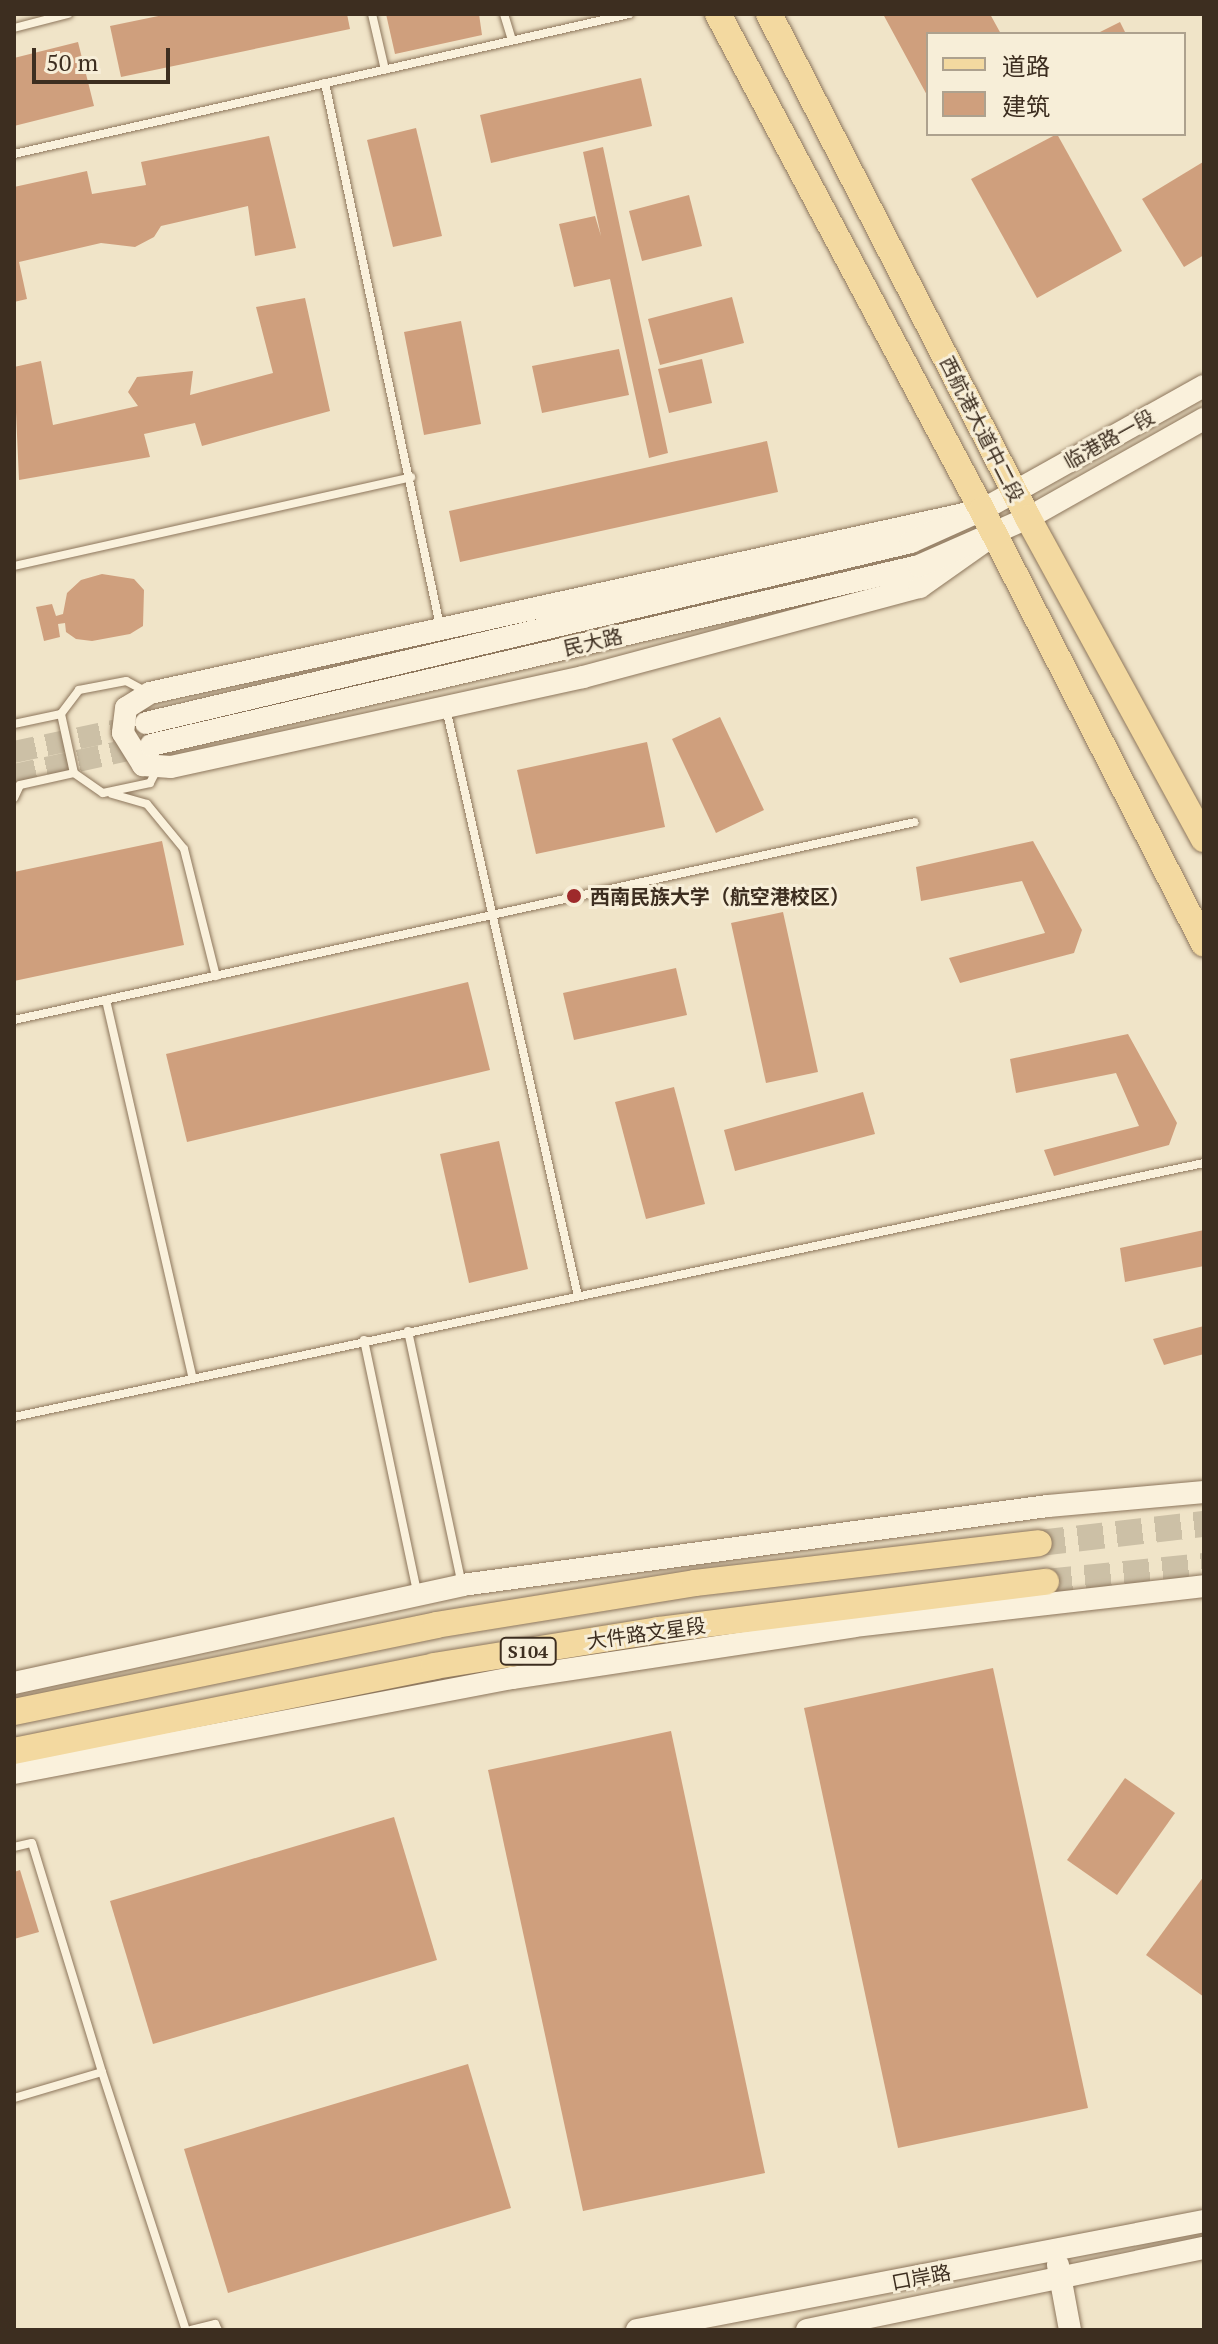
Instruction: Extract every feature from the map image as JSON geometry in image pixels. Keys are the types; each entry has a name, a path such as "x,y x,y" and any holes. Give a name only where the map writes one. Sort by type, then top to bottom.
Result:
{"main road":[{"path":"718,14 995,534 1204,943"},
{"name":"西航港大道中二段","path":"769,14 1028,518 1204,839"},
{"name":"大件路文星段","path":"14,1712 451,1623 695,1583 1039,1543"},
{"name":"大件路文星段","path":"14,1751 434,1666 658,1630 1046,1582"}],"street":[{"name":"临港路一段","path":"1015,492 1204,386"},
{"name":"临港路一段","path":"1028,518 1204,419"},
{"name":"民大路","path":"1015,492 911,542 148,734 919,566 1028,518"},
{"path":"982,510 150,693 126,708 123,733 134,757 159,768 583,677 920,587 995,534"},
{"path":"14,1683 417,1592 1048,1506 1204,1492"},
{"path":"14,1773 512,1678 854,1626 1204,1586"},
{"name":"口岸路","path":"637,2330 1056,2252 1204,2221"},
{"name":"口岸路","path":"807,2330 1204,2248"},
{"path":"1056,2252 1070,2330"}],"lane":[{"path":"14,28 68,14"},
{"path":"372,14 385,70"},
{"path":"504,14 512,40"},
{"path":"14,154 629,14"},
{"path":"325,83 411,477 441,631"},
{"path":"14,566 411,477"},
{"path":"14,724 61,714 79,690 126,681 150,693"},
{"path":"445,707 578,1296"},
{"path":"61,714 74,773 103,793 147,804 184,849 216,976"},
{"path":"103,793 150,783 159,768"},
{"path":"14,798 20,785 74,773"},
{"path":"14,1020 915,822"},
{"path":"106,1000 192,1376"},
{"path":"14,1417 192,1376 1204,1163"},
{"path":"408,1331 462,1585"},
{"path":"364,1340 417,1592"},
{"path":"14,1847 32,1843 102,2072 188,2330 215,2324 218,2330"},
{"path":"14,2098 102,2072"}],"building":[{"path":"168,14 347,14 350,29 121,77 110,26"},
{"path":"386,14 479,14 482,35 395,54"},
{"path":"883,14 990,14 1000,32 926,32 926,93"},
{"path":"1120,22 1125,32 1100,32"},
{"path":"78,42 94,106 14,126 14,58"},
{"path":"641,78 652,126 491,163 480,115"},
{"path":"416,128 442,236 393,247 367,140"},
{"path":"269,136 296,248 255,256 248,206 161,226 154,237 135,247 101,243 19,262 27,299 14,302 14,187 87,171 92,194 146,185 141,162"},
{"path":"1058,136 1122,251 1037,298 971,179"},
{"path":"603,147 668,453 649,458 610,279 574,287 559,224 595,216 601,236 583,152"},
{"path":"1203,162 1204,255 1184,267 1142,199"},
{"path":"689,195 702,246 642,261 629,211"},
{"path":"732,297 744,343 660,365 648,319"},
{"path":"305,298 330,411 202,446 195,423 144,434 150,457 19,480 14,367 41,361 53,425 138,406 128,392 137,377 193,371 190,395 273,373 256,307"},
{"path":"461,321 481,424 424,435 404,332"},
{"path":"619,349 629,395 542,413 532,366"},
{"path":"702,359 712,403 669,413 658,369"},
{"path":"767,441 778,492 460,562 449,511"},
{"path":"102,574 134,579 144,590 143,626 130,634 92,641 76,639 66,632 65,623 58,624 60,637 44,641 36,607 52,604 56,616 63,614 67,593 81,580"},
{"path":"720,717 764,810 716,833 672,739"},
{"path":"647,742 665,827 536,854 517,770"},
{"path":"162,841 184,945 14,981 14,872"},
{"path":"1033,841 1082,930 1074,953 960,983 949,958 1045,933 1022,881 921,901 916,867"},
{"path":"783,912 818,1072 766,1083 731,923"},
{"path":"676,968 687,1015 574,1040 563,993"},
{"path":"468,982 490,1070 187,1142 166,1054"},
{"path":"1128,1034 1177,1123 1169,1145 1054,1176 1044,1150 1139,1126 1116,1073 1016,1093 1010,1059"},
{"path":"674,1087 705,1204 646,1219 615,1102"},
{"path":"863,1092 875,1134 735,1171 724,1130"},
{"path":"499,1141 528,1269 469,1283 440,1154"},
{"path":"1204,1230 1204,1266 1125,1282 1120,1248"},
{"path":"1204,1326 1204,1354 1164,1365 1153,1339"},
{"path":"993,1668 1088,2108 898,2148 804,1708"},
{"path":"671,1731 765,2173 583,2211 488,1770"},
{"path":"1125,1778 1175,1813 1117,1895 1067,1860"},
{"path":"394,1817 437,1960 153,2044 110,1901"},
{"path":"20,1870 39,1932 14,1939 14,1872"},
{"path":"1204,1876 1204,1997 1146,1955"},
{"path":"468,2064 511,2208 228,2293 184,2149"}],"tunnel":[{"path":"14,752 141,725"},
{"path":"14,775 150,745"},
{"path":"1039,1543 1204,1524"},
{"path":"1046,1582 1204,1566"}],"place":[{"name":"西南民族大学（航空港校区）","path":"574,896"}]}
